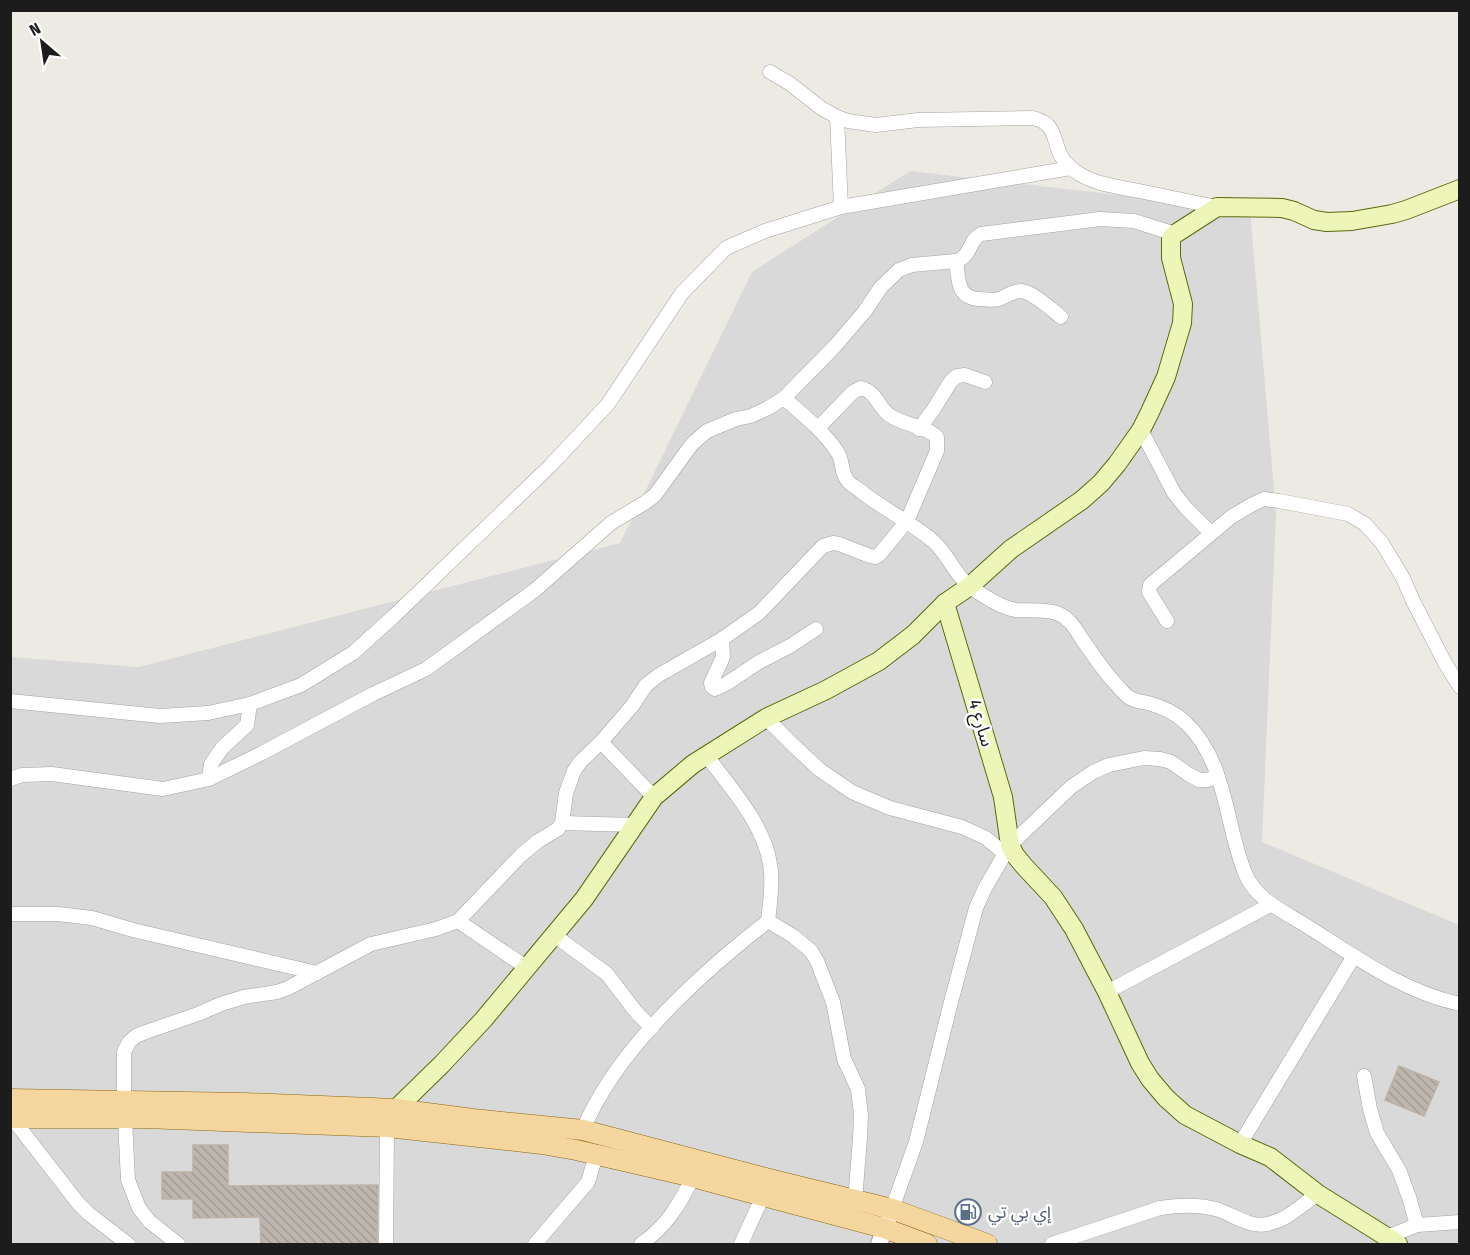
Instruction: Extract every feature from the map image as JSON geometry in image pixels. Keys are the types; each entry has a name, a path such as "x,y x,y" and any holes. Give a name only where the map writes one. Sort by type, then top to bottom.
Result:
{"main road":[{"path":"387,1127 396,1109 436,1071 477,1026 554,935 584,898 654,797 676,777 706,755 766,718 826,690 879,661 1011,549 1062,515 1101,483 1141,430 1166,377 1182,323 1183,304 1171,258 1171,238 1175,234 1217,207 1282,208 1314,220 1352,221 1406,210 1460,189"},
{"name":"سارع 4","path":"945,603 1003,796 1008,849"},
{"path":"1008,849 1053,897 1074,929 1140,1063 1166,1098 1185,1115 1270,1157 1318,1194 1392,1241"},
{"path":"11,1112 124,1109 396,1109 583,1130 892,1209 987,1245"},
{"path":"124,1109 387,1127 542,1144 576,1150 763,1196 882,1236 927,1245"}],"street":[{"path":"770,72 789,83 821,108 848,122 876,125 918,120 1033,118 1043,120 1048,124 1062,156 1071,168 1080,174 1105,184 1217,207"},
{"path":"837,117 842,207"},
{"path":"10,701 160,716 208,713 250,704 301,685 353,653 457,557 550,466 608,404 682,293 726,248 765,231 842,207 1071,168"},
{"path":"10,779 52,774 163,789 209,779 426,669 535,590 611,523 655,495 692,444 707,431 736,419 751,416 784,398 835,346 865,311 881,286 900,270 912,265 962,259 967,255 973,240 981,234 1078,221 1100,219 1134,221 1175,234"},
{"path":"956,261 961,288 973,298 994,300 1013,292 1024,291 1061,316"},
{"path":"919,429 951,381 957,376 965,375 985,382"},
{"path":"178,1245 149,1221 139,1208 128,1180 124,1052 129,1042 136,1036 221,1004 288,988 371,944 436,929 458,921 521,855 558,829 562,823 566,793 574,771 633,706 646,685 659,675 722,639 759,613 824,546 833,543 870,556 879,555 907,521 934,459 938,445 937,437 887,414 870,392 861,388 853,392 818,428"},
{"path":"784,398 818,428 837,452 847,480 934,542 970,586 1006,608 1059,613 1073,624 1114,683 1130,698 1161,706 1175,713 1186,723 1210,755 1246,876 1260,896 1354,956 1403,984 1460,1004"},
{"path":"1141,430 1174,493 1210,533"},
{"path":"1167,621 1149,592 1150,585 1231,517 1264,499 1348,514 1365,524 1382,543 1460,687"},
{"path":"722,639 723,657 711,683 715,690 816,629"},
{"path":"209,779 211,764 222,748 247,724 250,704"},
{"path":"766,718 820,770 852,792 890,808 962,827 1008,849"},
{"path":"601,742 654,797"},
{"path":"583,1130 611,1078 652,1028 702,977 768,921 771,865 758,828 706,755"},
{"path":"882,1236 916,1142 976,908 1008,849 1071,788 1093,772 1109,765 1144,758 1160,759 1171,762 1199,780 1217,777"},
{"path":"562,823 634,825"},
{"path":"1107,992 1272,904"},
{"path":"10,914 58,914 92,918 133,930 317,973"},
{"path":"458,921 526,967"},
{"path":"768,921 793,936 811,951 833,1002 844,1059 858,1089 861,1115 855,1201"},
{"path":"554,935 607,975 636,1012 652,1028"},
{"path":"1240,1144 1354,956"},
{"path":"1364,1076 1377,1134 1399,1170 1417,1226"},
{"path":"11,1112 78,1203 128,1245"},
{"path":"386,1245 387,1127"},
{"path":"535,1245 588,1182 596,1155"},
{"path":"641,1245 658,1231 681,1203 693,1178"},
{"path":"1052,1245 1160,1208 1177,1206 1208,1207 1264,1225 1293,1213 1318,1194"},
{"path":"741,1245 763,1196"},
{"path":"1392,1241 1417,1226 1460,1222"}],"shaded area":[{"path":"910,171 1250,210 1276,513 1262,842 1459,925 1459,1244 11,1244 10,657 139,667 620,543 752,272"}],"building":[{"path":"1399,1066 1439,1082 1424,1116 1385,1100"},
{"path":"193,1145 228,1145 228,1186 378,1185 377,1245 261,1245 260,1217 193,1218 193,1199 162,1199 162,1172 193,1172"}],"place":[{"name":"إي بي تي","path":"968,1212"}]}
